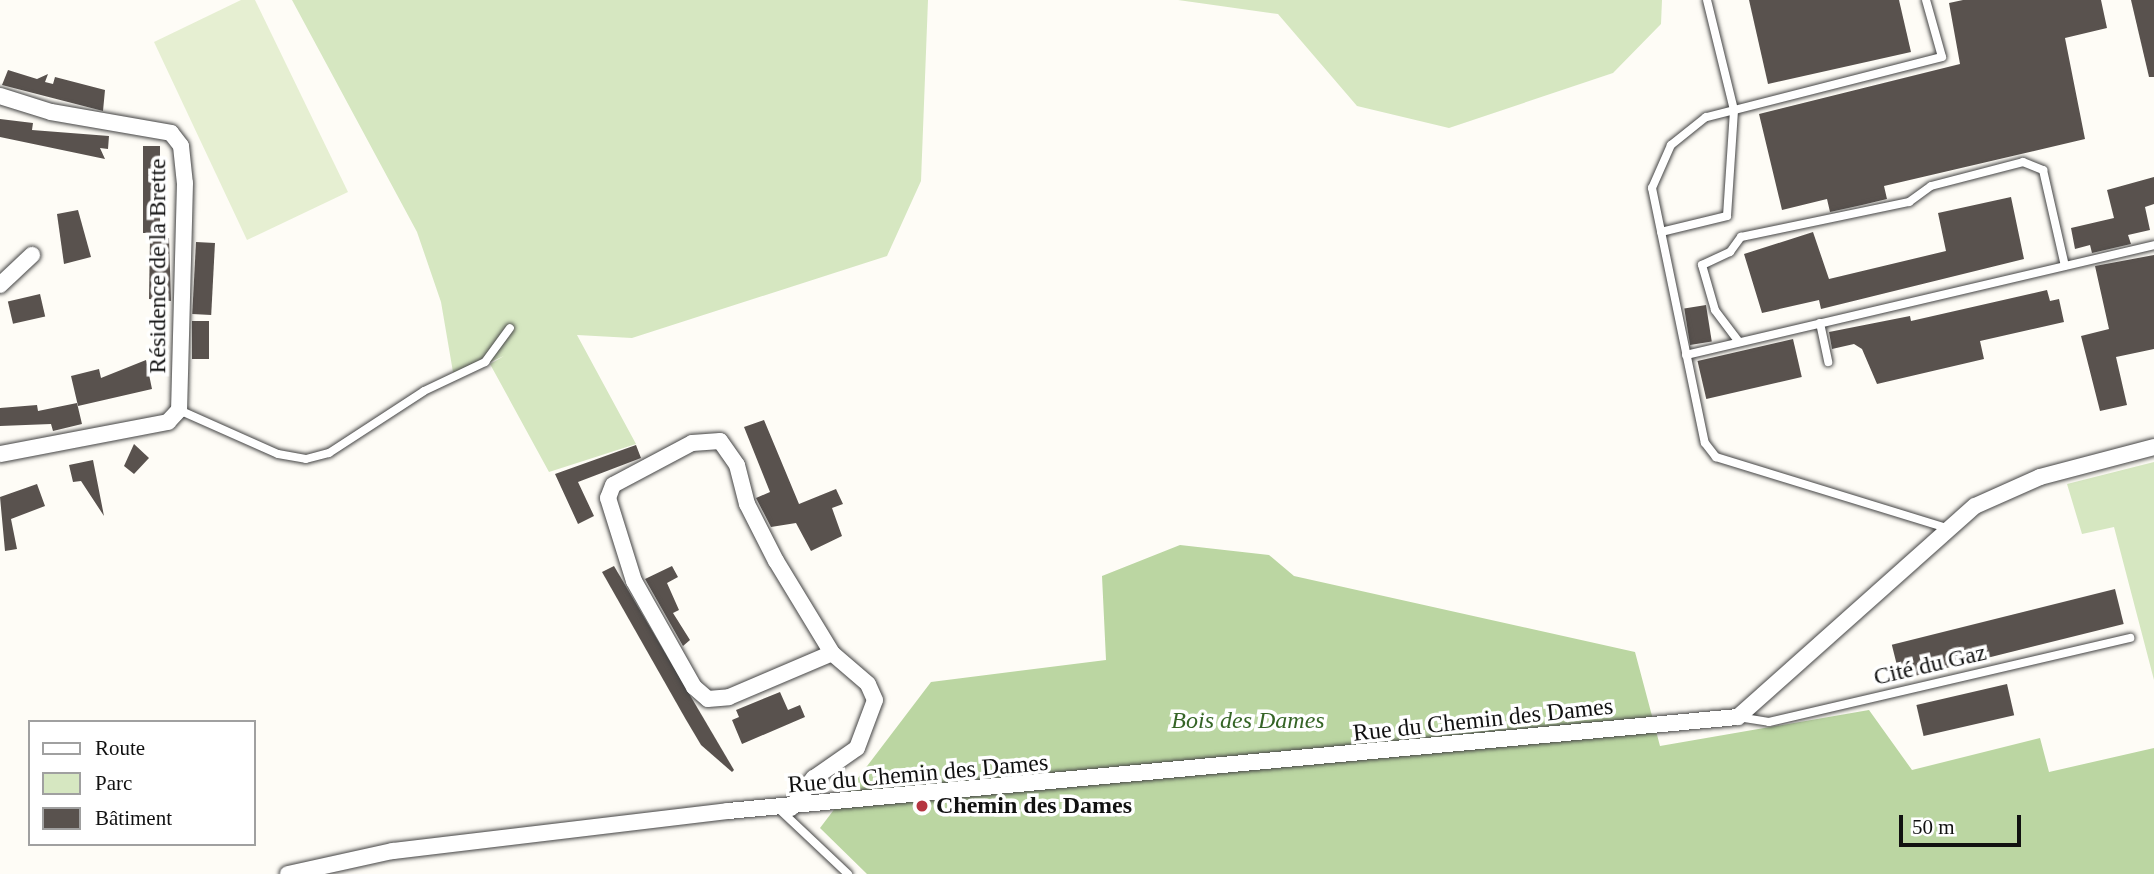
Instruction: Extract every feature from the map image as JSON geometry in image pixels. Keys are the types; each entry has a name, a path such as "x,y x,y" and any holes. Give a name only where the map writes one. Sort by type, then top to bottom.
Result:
{"street":[{"name":"Résidence de la Brette","path":"0,96 51,112 154,127 171,133 181,146 179,410"},
{"path":"0,285 32,256"},
{"path":"0,454 168,422 179,410"},
{"path":"785,809 814,778 856,748 870,725 875,700 868,684 832,653 776,561 747,504 737,465 720,441 692,443 613,485 608,498 634,580 694,687 708,699 729,697 832,653"},
{"path":"1738,717 1950,529 2005,490 2154,447"},
{"name":"Rue du Chemin des Dames","path":"288,874 394,850 785,809 1738,717"}],"lane":[{"path":"1661,232 1727,216 1734,110 1707,0"},
{"path":"1926,0 1942,57 1706,117 1658,163 1652,188 1705,443 1716,457 1950,529"},
{"path":"1740,342 1715,310 1702,265 1730,252 1741,237 1909,202 1931,186 2023,162 2043,170 2065,266"},
{"path":"1686,355 2154,245"},
{"path":"1820,323 1828,362"},
{"path":"179,410 278,454 306,459 329,453 424,391 485,362 510,328"},
{"name":"Cité du Gaz","path":"1738,717 1769,722 2130,638"},
{"path":"785,809 848,874"}],"green space":[{"path":"241,0 255,0 348,192 247,240 154,42"},
{"path":"292,0 928,0 921,181 887,256 632,338 577,335 636,444 549,472 490,364 504,356 454,378 441,302 417,232"},
{"path":"1178,0 1662,0 1661,24 1613,73 1449,128 1357,106 1278,14"},
{"path":"2154,462 2154,680 2114,527 2082,534 2067,484"},
{"name":"Bois des Dames","path":"1180,545 1269,555 1294,576 1635,652 1660,746 1869,710 1912,770 2040,738 2049,772 2154,748 2154,874 867,874 820,828 931,682 1106,660 1102,576"}],"building":[{"path":"1749,0 1899,0 1911,52 1768,84"},
{"path":"1963,0 2101,0 2107,28 2065,38 2085,139 1884,186 1887,199 1862,205 1830,212 1827,199 1782,210 1759,114 1960,64 1949,3"},
{"path":"2131,0 2154,0 2154,77 2149,77"},
{"path":"8,70 37,79 48,74 45,82 53,84 55,77 105,90 103,111 2,85"},
{"path":"0,119 33,123 32,130 109,136 108,149 100,148 105,159 0,137"},
{"path":"143,146 160,146 160,233 143,233"},
{"path":"2154,177 2154,204 2145,207 2150,230 2128,235 2131,244 2092,253 2090,245 2075,249 2071,228 2114,218 2107,190"},
{"path":"2011,197 2024,259 1821,309 1819,300 1762,313 1744,254 1813,232 1829,279 1946,251 1938,213"},
{"path":"78,210 91,257 64,264 57,214"},
{"path":"150,237 169,238 171,301 149,299"},
{"path":"196,242 215,243 211,315 192,314"},
{"path":"2154,255 2154,349 2116,357 2127,405 2100,411 2081,336 2109,329 2095,266"},
{"path":"2047,290 2050,301 2059,299 2064,322 1980,341 1984,359 1877,384 1862,349 1854,344 1832,349 1829,332 1910,316 1911,321"},
{"path":"40,294 45,316 13,324 8,301"},
{"path":"1706,305 1712,342 1690,345 1684,308"},
{"path":"192,321 209,321 209,359 192,359"},
{"path":"1793,339 1802,377 1706,399 1698,361"},
{"path":"146,360 152,389 78,406 71,376 99,369 101,378"},
{"path":"77,403 82,424 53,431 51,424 0,426 0,408 37,405 38,411"},
{"path":"764,420 799,504 836,489 843,504 832,508 842,536 811,551 796,523 771,527 756,498 770,492 744,427"},
{"path":"134,444 149,458 134,474 124,466"},
{"path":"636,445 641,458 578,482 594,516 578,524 555,474"},
{"path":"93,460 104,516 81,481 73,482 69,465"},
{"path":"37,484 45,506 11,519 17,549 5,551 0,497"},
{"path":"614,566 734,770 732,772 701,745 685,718 602,572"},
{"path":"672,566 678,577 667,583 679,610 673,613 690,640 683,646 645,579"},
{"path":"2115,589 2124,624 1901,680 1892,645"},
{"path":"2007,684 2014,715 1924,736 1916,705"},
{"path":"780,692 788,710 800,705 805,717 742,744 732,720 739,717 736,710"}],"place":[{"name":"Chemin des Dames","path":"922,806"}]}
